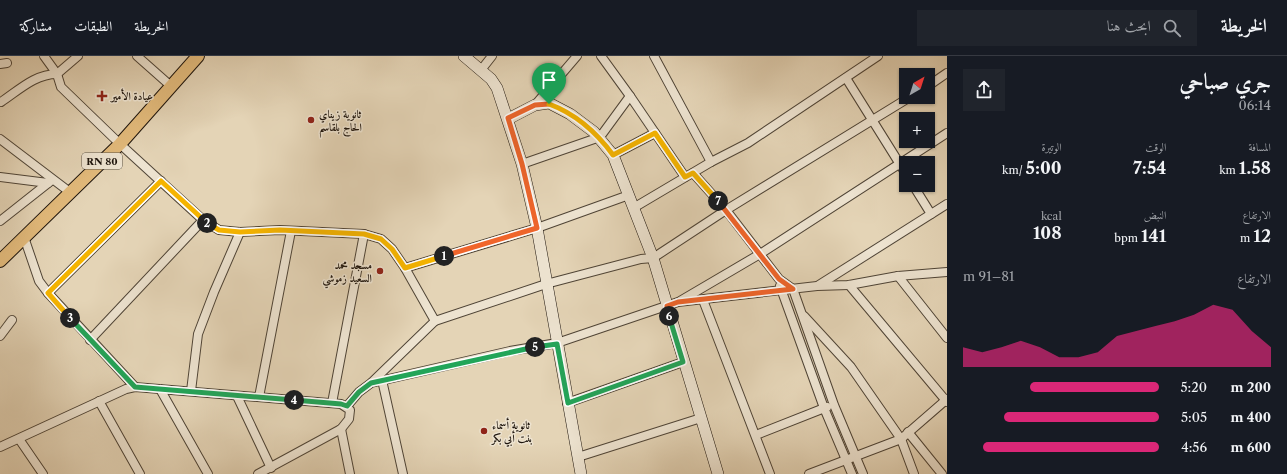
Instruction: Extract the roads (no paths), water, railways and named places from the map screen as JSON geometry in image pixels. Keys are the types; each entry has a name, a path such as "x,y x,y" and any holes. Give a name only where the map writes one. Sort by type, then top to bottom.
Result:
{"main road":[{"name":"RN 80","path":"0,261 120,144 198,56"},
{"path":"464,56 491,79 497,88 522,164 537,228 581,474"},
{"path":"508,118 535,105 549,104 556,106 600,137 613,155 653,258 683,362 702,418 717,474"}],"street":[{"path":"44,56 57,74 61,87 120,144 204,220 219,230 240,232 291,231 364,234 381,239 392,249 405,268 435,321"},
{"path":"1,102 38,76 57,74 78,56"},
{"path":"137,56 172,87"},
{"path":"481,70 492,56"},
{"path":"535,105 577,56"},
{"path":"601,56 685,177"},
{"path":"654,56 711,162"},
{"path":"634,207 711,162 748,143 878,56"},
{"path":"935,81 947,73"},
{"path":"846,78 899,162"},
{"path":"522,164 600,137 630,96"},
{"path":"347,406 359,392 371,383 435,321 546,284 641,259 653,258 726,210 899,104"},
{"path":"613,155 655,133"},
{"path":"913,156 947,134"},
{"path":"0,139 50,181 71,193"},
{"path":"371,383 510,351 557,344 678,302 760,254 899,165"},
{"path":"693,173 726,210 779,279 793,289 834,405 863,474"},
{"path":"0,177 50,181"},
{"path":"0,221 50,181"},
{"path":"48,293 161,181"},
{"path":"917,192 931,214"},
{"path":"405,268 537,228 629,195"},
{"path":"818,286 947,204"},
{"path":"90,340 204,220"},
{"path":"259,397 291,231"},
{"path":"191,391 198,334 240,232"},
{"path":"332,403 364,234"},
{"path":"24,237 39,281 90,340 135,387"},
{"path":"678,302 818,286 849,285 898,276 947,272"},
{"path":"898,276 947,338"},
{"path":"779,279 781,291 824,408 852,474"},
{"path":"809,474 855,455 901,439 947,401 849,285"},
{"path":"703,300 770,474"},
{"path":"802,313 851,367 901,439 914,474"},
{"path":"0,336 12,320"},
{"path":"568,403 683,362"},
{"path":"382,380 403,474"},
{"path":"0,447 126,389 135,387 332,403 347,406 350,410 350,415 341,429 258,474"},
{"path":"160,389 208,474"},
{"path":"237,396 271,468"},
{"path":"99,401 140,474"},
{"path":"756,435 834,405"},
{"path":"578,457 702,418"},
{"path":"341,429 350,474"},
{"path":"908,432 942,474"},
{"path":"19,439 43,474"}],"place":[{"name":"عيادة الأمير","path":"102,96"},
{"name":"ثانوية زيناي الحاج بلقاسم","path":"311,120"},
{"name":"مسجد محمد السعيد زموشي","path":"380,271"},
{"name":"ثانوية أسماء بنت أبي بكر","path":"484,431"}]}
